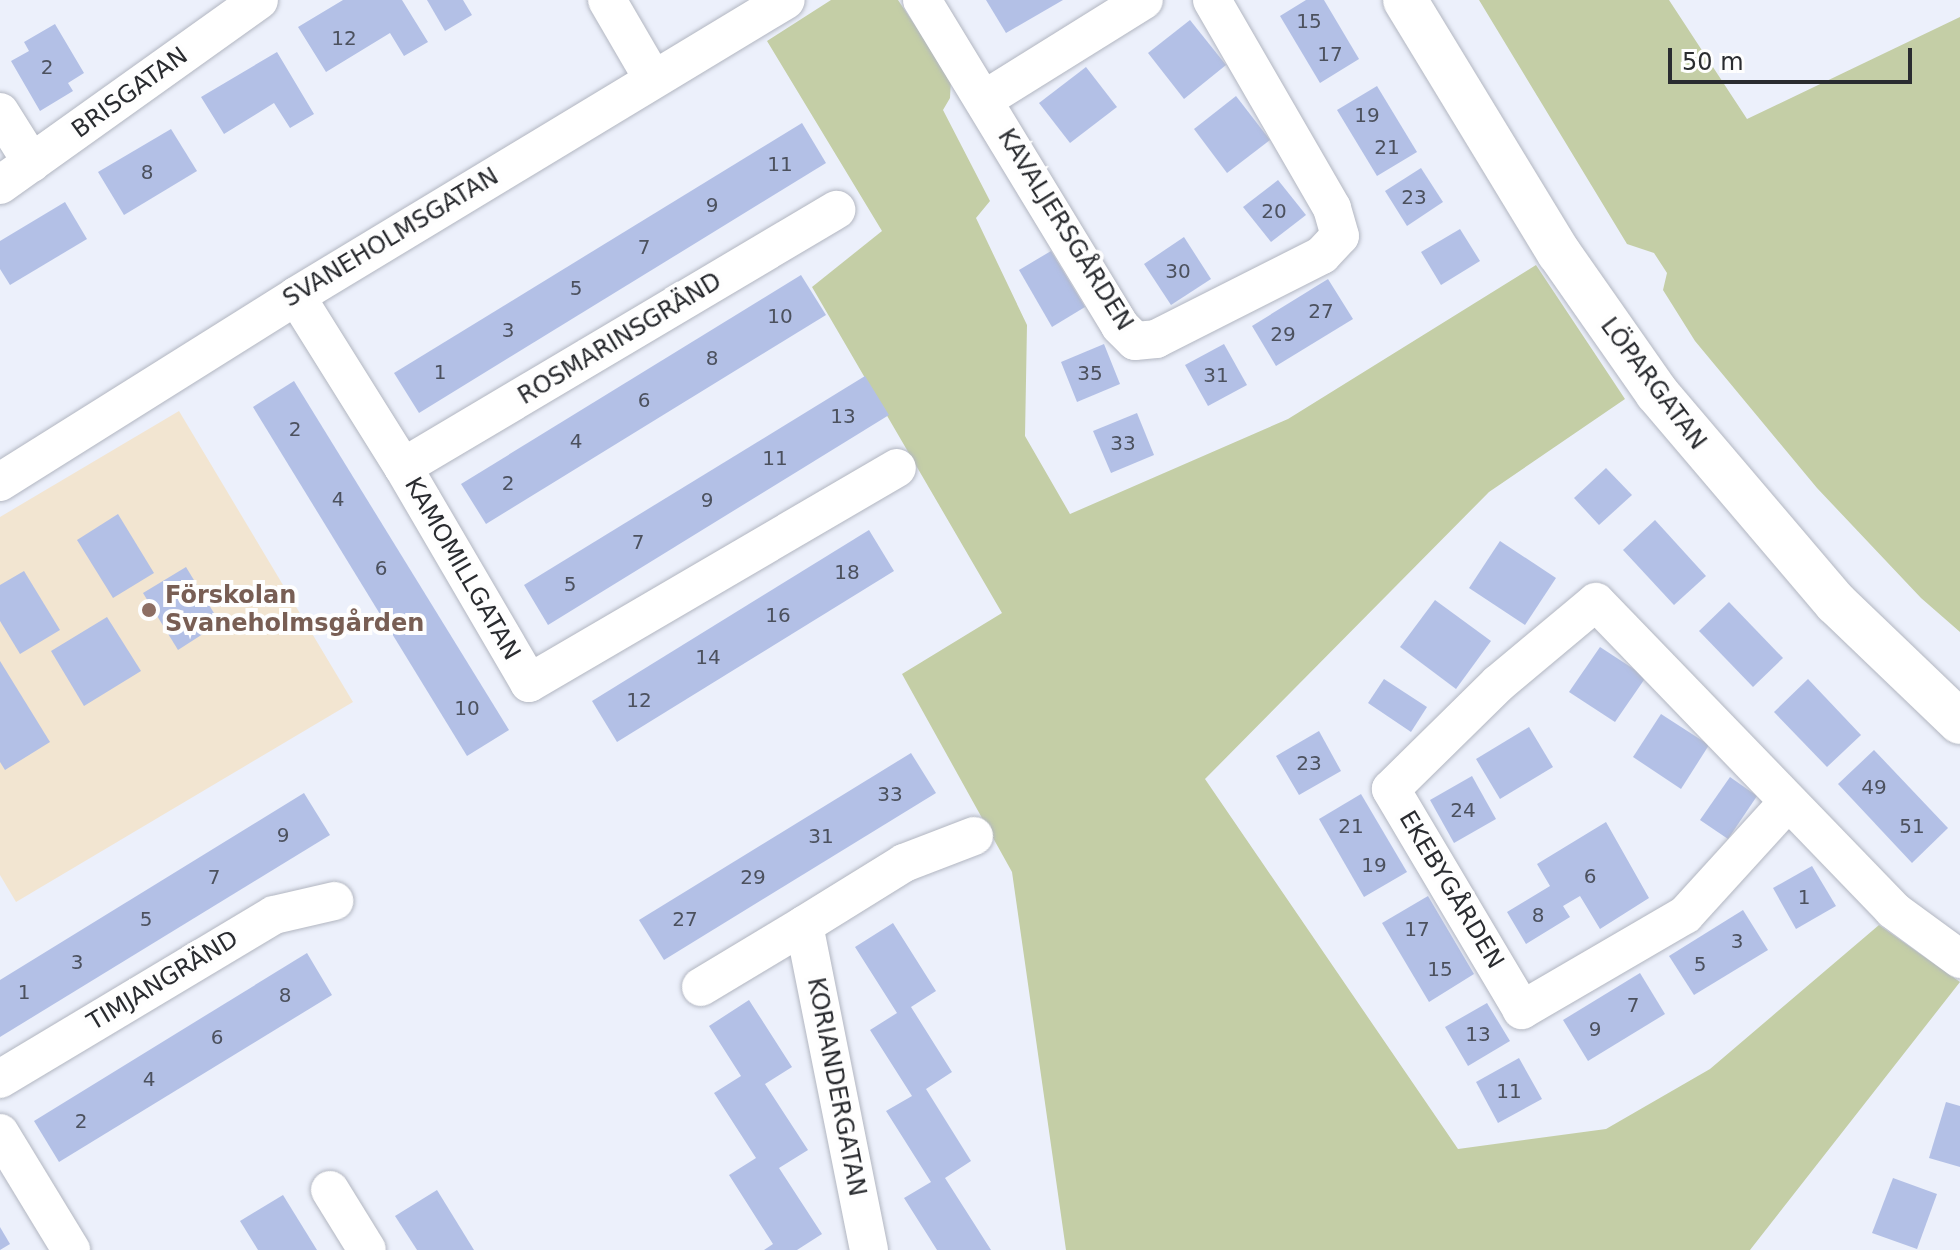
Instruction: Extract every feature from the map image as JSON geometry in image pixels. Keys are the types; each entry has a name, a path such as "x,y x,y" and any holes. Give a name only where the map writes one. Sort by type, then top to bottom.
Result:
{"street":[{"name":"BRISGATAN","path":"0,185 259,0"},
{"path":"607,0 653,79"},
{"name":"SVANEHOLMSGATAN","path":"0,482 296,296 786,0"},
{"name":"KAVALJERSGÅRDEN","path":"922,0 985,99 1120,326 1135,341 1156,339 1322,255 1340,236 1332,208 1212,0"},
{"path":"985,99 1144,0"},
{"name":"LÖPARGATAN","path":"1405,0 1559,253 1657,393 1836,603 1960,722"},
{"path":"0,112 32,163"},
{"name":"ROSMARINSGRÄND","path":"403,467 836,210"},
{"name":"KAMOMILLGATAN","path":"296,296 403,467 529,683 897,468"},
{"name":"EKEBYGÅRDEN","path":"1787,803 1685,915 1522,1010 1391,789 1499,683 1596,602 1893,910 1960,959"},
{"path":"701,987 904,863 974,836"},
{"name":"TIMJANGRÄND","path":"0,1079 274,915 334,901"},
{"name":"KORIANDERGATAN","path":"804,925 869,1250"},
{"path":"0,1133 71,1250"},
{"path":"330,1190 367,1250"}],"shaded area":[{"name":"Förskolan Svaneholmsgården","path":"179,411 353,702 16,902 0,875 0,517"}],"green space":[{"path":"831,0 898,0 951,79 950,98 943,110 990,201 976,218 1027,325 1025,436 1070,514 1288,419 1536,265 1625,399 1489,492 1205,779 1458,1149 1606,1129 1710,1069 1879,925 1960,982 1750,1250 1066,1250 1012,872 902,674 1002,613 812,287 882,231 767,41"},
{"path":"1479,0 1669,0 1747,119 1960,17 1960,632 1921,598 1817,488 1695,341 1663,290 1667,273 1654,253 1627,244"}],"building":[{"path":"343,0 402,0 428,42 404,56 390,33 326,72 298,27"},
{"path":"427,0 463,0 472,15 445,31"},
{"path":"986,0 1063,0 1006,33"},
{"path":"1306,0 1324,0 1359,59 1320,83 1280,16"},
{"path":"1190,20 1226,65 1184,99 1148,53"},
{"path":"55,24 84,73 68,83 73,91 40,111 11,61 29,51 24,42"},
{"path":"277,52 314,114 290,128 274,103 224,134 201,97"},
{"path":"1086,67 1117,107 1070,143 1039,103"},
{"path":"1377,86 1417,152 1377,176 1337,110"},
{"path":"1236,96 1270,140 1227,173 1194,129"},
{"path":"802,123 826,163 419,413 394,373"},
{"path":"171,129 197,171 124,215 98,172"},
{"path":"1421,168 1443,202 1407,226 1385,191"},
{"path":"1278,180 1306,215 1271,242 1243,207"},
{"path":"65,202 87,239 10,285 0,269 0,241"},
{"path":"1460,229 1480,261 1441,285 1421,252"},
{"path":"1184,237 1211,279 1171,305 1144,264"},
{"path":"1051,251 1085,307 1052,327 1019,270"},
{"path":"801,275 826,315 486,524 461,484"},
{"path":"1328,279 1353,319 1276,366 1252,326"},
{"path":"1104,344 1120,384 1077,402 1061,362"},
{"path":"1224,344 1247,385 1208,406 1185,365"},
{"path":"865,376 889,415 548,625 524,585"},
{"path":"294,381 509,730 467,756 253,407"},
{"path":"1137,413 1154,455 1111,473 1093,431"},
{"path":"1606,468 1632,495 1599,525 1574,498"},
{"path":"118,514 154,573 113,598 77,540"},
{"path":"1655,520 1706,576 1674,605 1623,550"},
{"path":"869,530 894,571 617,742 592,701"},
{"path":"1500,541 1556,578 1525,625 1469,588"},
{"path":"186,567 220,623 178,650 143,593"},
{"path":"24,571 60,630 20,654 0,621 0,585"},
{"path":"1435,600 1491,641 1456,689 1400,647"},
{"path":"1729,602 1783,658 1753,687 1699,631"},
{"path":"107,617 141,671 84,706 51,651"},
{"path":"1600,647 1646,677 1615,722 1569,692"},
{"path":"0,661 50,742 5,770 0,762"},
{"path":"1384,679 1427,707 1411,732 1368,703"},
{"path":"1808,679 1861,735 1827,767 1774,712"},
{"path":"1661,714 1709,745 1681,789 1633,757"},
{"path":"1529,727 1553,767 1500,799 1476,759"},
{"path":"1319,731 1341,771 1299,795 1276,756"},
{"path":"1874,750 1948,828 1912,863 1838,784"},
{"path":"911,753 936,793 664,960 639,920"},
{"path":"1472,776 1496,819 1454,843 1430,800"},
{"path":"1730,777 1757,796 1728,839 1700,820"},
{"path":"304,793 330,835 0,1037 0,980"},
{"path":"1361,794 1407,872 1364,897 1319,819"},
{"path":"1606,822 1649,898 1600,929 1580,896 1563,906 1570,917 1526,944 1507,912 1550,886 1537,864"},
{"path":"1812,866 1836,906 1796,929 1773,888"},
{"path":"1428,896 1474,974 1429,1002 1382,923"},
{"path":"1743,910 1768,950 1694,995 1669,956"},
{"path":"893,923 936,991 911,1007 952,1072 926,1089 971,1161 945,1178 991,1250 937,1250 904,1198 931,1182 886,1111 912,1096 870,1030 897,1013 855,947"},
{"path":"307,953 332,995 59,1162 34,1121"},
{"path":"1640,973 1665,1014 1588,1061 1563,1020"},
{"path":"749,1000 792,1067 765,1084 808,1150 779,1168 822,1234 797,1250 764,1250 773,1244 729,1175 756,1158 714,1093 741,1076 709,1026"},
{"path":"1487,1003 1510,1041 1468,1066 1445,1027"},
{"path":"1519,1058 1542,1099 1498,1123 1476,1082"},
{"path":"1946,1102 1960,1106 1960,1167 1929,1158"},
{"path":"1893,1178 1937,1194 1917,1249 1872,1233"},
{"path":"437,1190 474,1250 417,1250 395,1216"},
{"path":"283,1195 317,1250 258,1250 240,1221"},
{"path":"0,1227 10,1244 0,1250"}],"place":[{"name":"Förskolan Svaneholmsgården","path":"149,610"}]}
